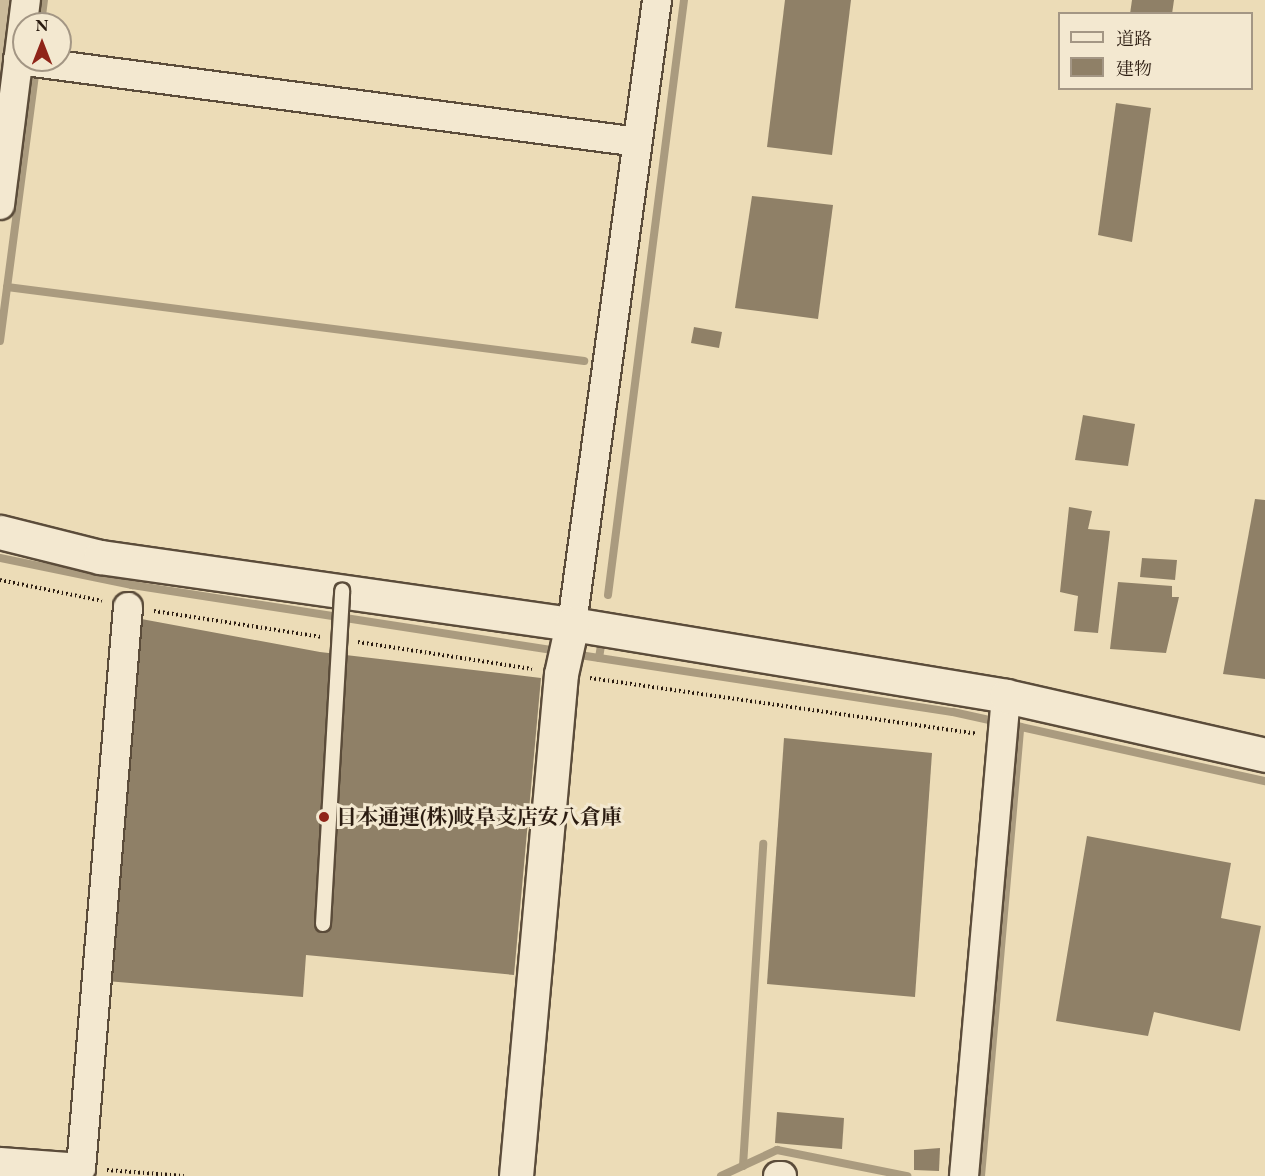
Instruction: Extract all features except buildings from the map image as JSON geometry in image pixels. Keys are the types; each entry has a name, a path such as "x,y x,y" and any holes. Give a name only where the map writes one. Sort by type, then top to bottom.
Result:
{"street":[{"path":"516,1176 566,651 657,0"},
{"path":"72,67 638,142"},
{"path":"0,205 17,72"},
{"path":"0,532 100,557 342,591 566,651 1005,719 1265,755"},
{"path":"0,1162 81,1168 128,607"},
{"path":"964,1176 1005,719"}],"lane":[{"path":"323,924 342,591"}],"path":[{"path":"0,580 128,607 327,638"},
{"path":"351,641 566,651 1005,719"},
{"path":"81,1168 184,1176"}],"shaded area":[{"path":"0,0 18,0 16,12 12,12 12,45 0,135"}],"waterway":[{"path":"42,12 44,0"},
{"path":"608,595 684,0"},
{"path":"0,341 35,74"},
{"path":"7,287 584,361"},
{"path":"0,558 132,585 559,651"},
{"path":"599,658 601,646"},
{"path":"573,654 953,712 1265,781"},
{"path":"981,1176 1020,727"},
{"path":"743,1166 763,844"},
{"path":"721,1176 777,1150 907,1176"}],"place":[{"name":"日本通運(株)岐阜支店安八倉庫","path":"324,817"}]}
